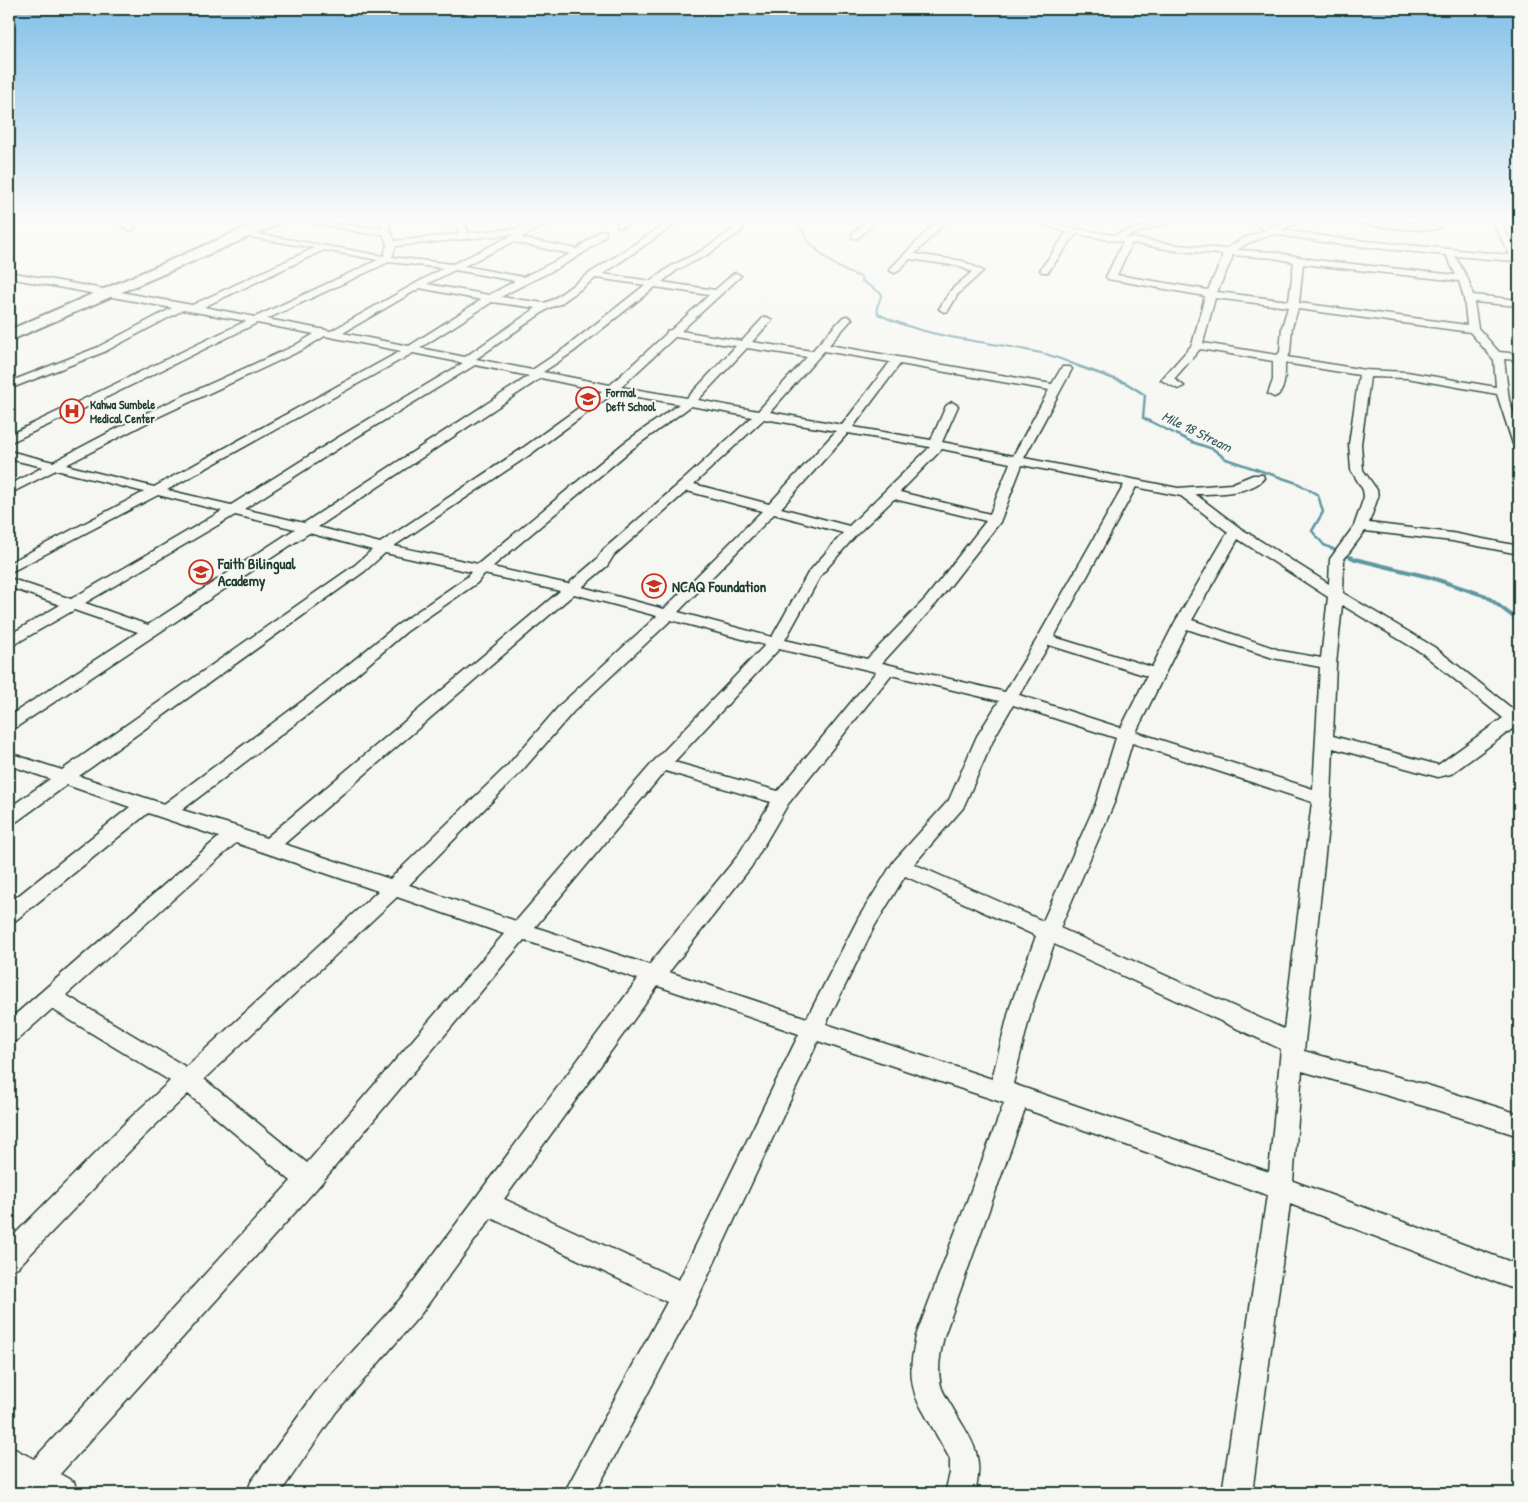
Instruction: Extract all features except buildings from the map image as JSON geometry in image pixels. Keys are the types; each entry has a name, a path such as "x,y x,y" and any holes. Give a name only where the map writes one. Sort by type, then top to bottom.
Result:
{"highway":[{"path":"9,336 116,289"}],"street":[{"path":"86,289 536,375 691,401 760,416 937,444 1179,491 1190,495 1235,531 1428,650 1517,720 1445,770 1438,771 1325,740"},
{"path":"9,386 100,350 229,289"},
{"path":"9,439 79,407 254,321 326,289"},
{"path":"9,490 154,414 328,334 410,289"},
{"path":"440,289 545,306"},
{"path":"9,569 156,491 410,350 509,289"},
{"path":"9,641 211,524 469,362 545,306 556,302 574,289"},
{"path":"9,724 536,375 647,289"},
{"path":"690,289 717,293"},
{"path":"9,817 360,568 382,548 524,452 612,389 671,333 721,289"},
{"path":"944,309 957,289"},
{"path":"1180,289 1472,328"},
{"path":"1178,386 1167,380 1176,372 1197,345 1213,289"},
{"path":"1274,394 1279,380 1279,359 1286,353 1287,327 1294,305 1296,289"},
{"path":"1466,289 1469,298 1472,328 1499,359 1501,391 1519,440"},
{"path":"1469,298 1519,304"},
{"path":"269,846 572,590 604,560 608,553 685,486 760,416 847,318"},
{"path":"168,811 318,698 401,629 472,580 479,570 628,446 691,401 767,320"},
{"path":"671,333 745,344 897,360 1055,388"},
{"path":"1197,345 1365,373 1407,375 1501,391"},
{"path":"1496,355 1519,357"},
{"path":"9,1258 137,1127 395,887 514,769 567,708 667,614 772,509 844,430 897,360"},
{"path":"262,1493 326,1402 411,1306 653,976 744,862 782,799 879,666 995,519 1017,460 1066,369"},
{"path":"1237,1493 1280,1188 1293,1051 1322,798 1328,664 1336,595 1337,559 1360,526 1371,497 1370,490 1357,470 1355,444 1362,406 1365,373"},
{"path":"29,1486 308,1180 661,764 776,643 810,580 852,531 891,494 937,444 952,406"},
{"path":"9,455 382,548 572,590 776,643 1010,698 1322,798"},
{"path":"1179,491 1237,487 1250,484 1258,478"},
{"path":"579,1493 685,1297 813,1028 866,923 901,866 957,803 986,736 1046,639 1132,482"},
{"path":"685,486 852,531"},
{"path":"891,494 995,519"},
{"path":"1360,526 1452,537 1519,550"},
{"path":"960,1493 965,1473 964,1456 928,1392 924,1364 930,1336 1009,1094 1021,1007 1048,932 1105,803 1126,735 1183,622 1235,531"},
{"path":"9,582 150,631"},
{"path":"1183,622 1279,654 1328,664"},
{"path":"1046,639 1157,674"},
{"path":"9,758 395,887 519,931 1009,1094 1280,1188 1519,1278"},
{"path":"661,764 782,799"},
{"path":"9,914 146,804"},
{"path":"9,1033 235,834"},
{"path":"901,866 1048,932 1293,1051 1519,1125"},
{"path":"51,996 188,1080 308,1180"},
{"path":"486,1203 685,1297"},
{"path":"9,1461 29,1486 63,1493"}],"waterway":[{"name":"Mile 18 Stream","path":"874,289 882,294 877,307 878,314 898,323 938,334 1041,353 1081,367"},
{"name":"Mile 18 Stream","path":"1078,366 1126,383 1145,395 1143,418 1192,442 1213,449 1226,459 1297,483 1318,495 1323,512 1312,531 1324,545 1346,555"},
{"name":"Mile 18 Stream","path":"1344,554 1355,559 1429,577 1486,596 1519,621"}],"place":[{"name":"Formal Deft School","path":"588,399"},
{"name":"Kahwa Sumbele Medical Center","path":"72,411"},
{"name":"Faith Bilingual Academy","path":"201,572"},
{"name":"NCAQ Foundation","path":"654,586"}]}
